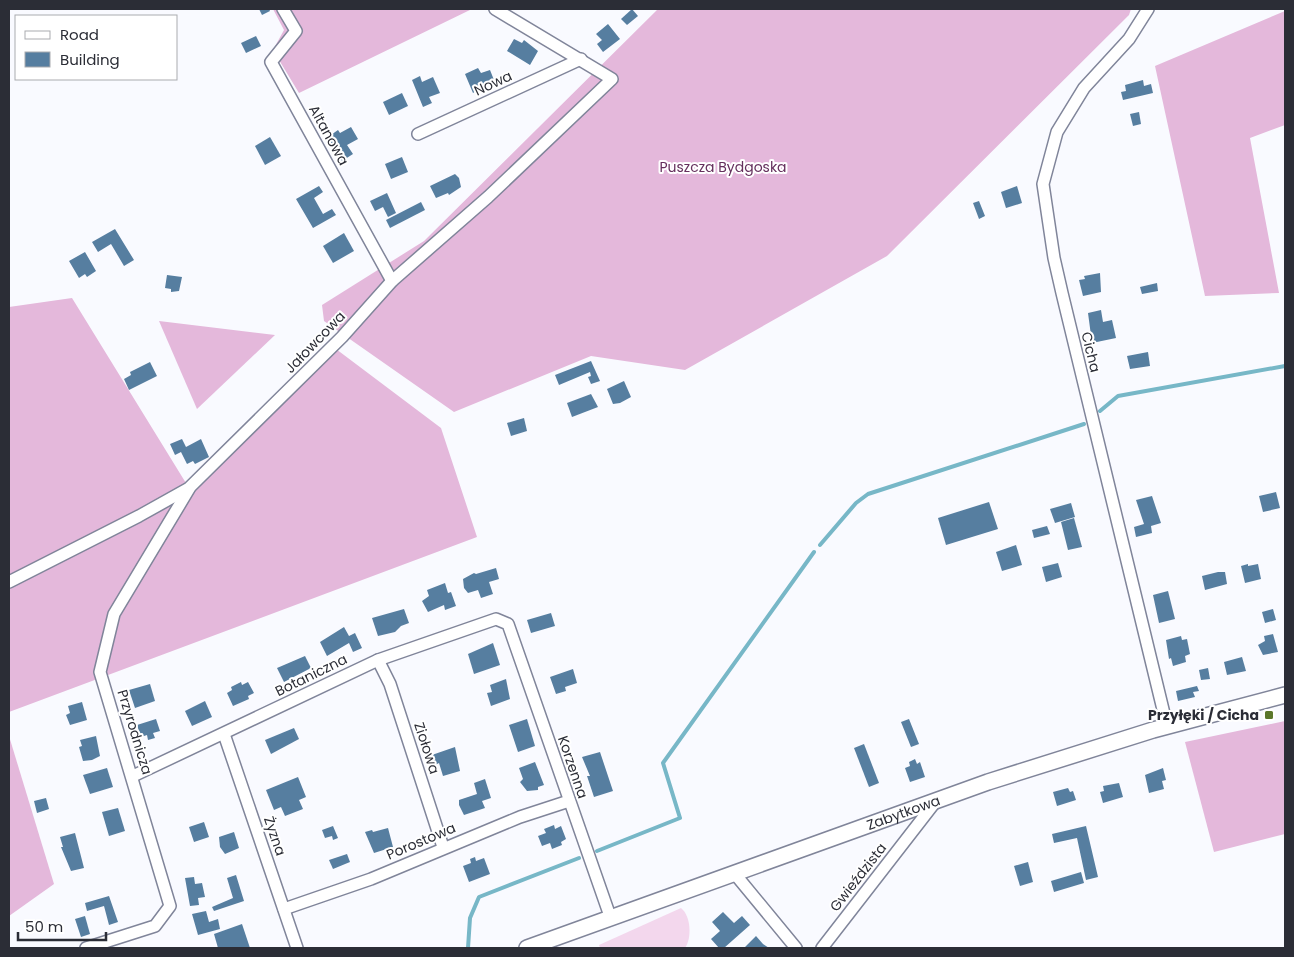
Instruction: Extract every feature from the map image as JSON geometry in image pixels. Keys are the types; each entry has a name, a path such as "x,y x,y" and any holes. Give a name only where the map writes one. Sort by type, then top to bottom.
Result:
{"street":[{"name":"Altanowa","path":"283,9 296,31 270,62 392,281"},
{"path":"495,9 581,59"},
{"name":"Cicha","path":"1148,9 1129,39 1084,88 1057,132 1043,184 1054,258 1166,726"},
{"name":"Jałowcowa","path":"9,582 190,488 342,337 392,281 488,197 612,79 581,59"},
{"name":"Nowa","path":"418,134 581,59"},
{"name":"Przyrodnicza","path":"86,948 155,926 170,906 133,776 100,672 114,614 190,488"},
{"name":"Botaniczna","path":"133,776 378,660 496,619 508,624"},
{"name":"Korzenna","path":"508,624 611,920"},
{"name":"Ziołowa","path":"378,660 390,684 443,848"},
{"name":"Zabytkowa","path":"534,947 735,874 813,843 988,782 1166,726 1285,695"},
{"name":"Żyzna","path":"224,734 297,948"},
{"name":"Porostowa","path":"284,908 371,879 520,817 569,801"},
{"name":"Gwieździsta","path":"822,948 936,801"},
{"path":"735,874 796,948"}],"shaded area":[{"path":"681,908 689,922 689,939 685,948 600,948 599,945"}],"green space":[{"path":"273,9 472,9 299,93 273,50 284,30"},
{"name":"Puszcza Bydgoska","path":"658,9 1131,9 1129,15 887,256 685,370 591,356 454,412 324,321 322,305 424,241"},
{"path":"1285,11 1285,125 1250,138 1279,293 1205,296 1155,66"},
{"path":"72,298 189,488 336,349 441,428 477,537 9,712 9,307"},
{"path":"159,321 275,335 197,409"},
{"path":"1285,721 1285,834 1214,852 1185,742"},
{"path":"9,736 54,884 9,916"}],"building":[{"path":"259,9 269,9 270,11 262,15"},
{"path":"632,9 638,16 627,25 621,19"},
{"path":"608,24 620,39 603,52 597,44 602,40 596,34"},
{"path":"256,36 261,46 246,53 241,43"},
{"path":"514,39 522,43 524,40 538,51 530,65 507,51"},
{"path":"478,68 481,73 490,70 494,80 485,84 486,87 483,89 482,87 473,93 465,74"},
{"path":"420,76 422,82 433,77 440,93 429,97 432,103 423,107 412,80"},
{"path":"1143,80 1144,86 1151,84 1153,93 1123,100 1121,92 1126,91 1125,85"},
{"path":"402,93 408,106 389,115 383,102"},
{"path":"1139,112 1141,124 1133,126 1130,114"},
{"path":"351,127 358,139 347,145 353,154 342,161 328,137 338,130 340,133"},
{"path":"270,137 281,156 265,165 255,146"},
{"path":"402,157 408,172 391,179 385,164"},
{"path":"455,174 459,178 461,187 449,195 448,193 436,198 430,186"},
{"path":"319,186 323,192 314,198 323,214 332,209 336,215 313,228 296,199"},
{"path":"1017,186 1022,203 1006,208 1001,192"},
{"path":"387,193 396,213 388,217 383,207 375,211 370,201"},
{"path":"979,201 985,216 979,219 973,203"},
{"path":"421,202 425,210 390,228 386,220"},
{"path":"115,229 134,260 124,266 111,244 98,252 92,242"},
{"path":"344,233 354,251 333,263 323,246"},
{"path":"85,252 96,271 87,277 85,274 79,278 69,261"},
{"path":"1100,273 1101,292 1083,296 1079,280 1085,279 1084,276"},
{"path":"167,275 182,277 179,291 171,292 171,289 165,288"},
{"path":"1157,283 1158,291 1142,294 1140,287"},
{"path":"1101,310 1103,322 1112,320 1116,338 1092,343 1088,313"},
{"path":"1148,352 1150,366 1130,369 1127,356"},
{"path":"591,361 600,381 591,384 588,377 591,376 590,372 559,385 555,375"},
{"path":"150,362 157,376 129,390 124,379 131,375 130,372"},
{"path":"624,381 631,397 620,403 613,404 607,389"},
{"path":"591,394 598,407 572,417 567,403"},
{"path":"524,418 527,431 511,436 507,423"},
{"path":"182,439 186,447 201,439 209,457 195,464 193,461 187,464 181,452 175,455 170,444"},
{"path":"1276,492 1280,508 1263,512 1259,496"},
{"path":"1152,496 1161,523 1151,526 1152,533 1136,537 1134,527 1144,524 1136,500"},
{"path":"989,502 998,529 946,545 938,518"},
{"path":"1071,503 1075,517 1055,523 1050,509"},
{"path":"1074,518 1082,547 1068,550 1061,522"},
{"path":"1047,526 1050,534 1034,538 1032,530"},
{"path":"1016,545 1022,565 1002,571 996,552"},
{"path":"1058,563 1062,577 1046,582 1042,567"},
{"path":"1248,564 1248,566 1258,564 1261,579 1245,583 1241,566"},
{"path":"496,568 499,579 489,582 493,594 481,598 478,590 468,593 464,588 463,579 474,573"},
{"path":"1225,572 1227,584 1205,590 1202,576"},
{"path":"445,583 448,593 451,592 456,606 445,610 444,605 428,612 422,601 429,596 427,590"},
{"path":"1168,591 1175,619 1159,623 1153,595"},
{"path":"404,609 409,623 401,626 395,632 378,636 372,618"},
{"path":"1273,609 1276,620 1265,623 1262,612"},
{"path":"551,613 555,626 531,633 527,620"},
{"path":"344,627 349,636 355,633 362,648 353,652 349,643 327,656 320,642"},
{"path":"1273,634 1278,652 1263,655 1258,645 1265,641 1264,636"},
{"path":"1181,636 1182,640 1187,639 1190,654 1185,656 1186,662 1173,666 1171,658 1169,659 1166,640"},
{"path":"493,643 500,665 474,674 468,654"},
{"path":"305,656 311,668 284,682 277,668"},
{"path":"1242,657 1246,671 1227,675 1224,662"},
{"path":"1208,668 1210,679 1201,680 1199,670"},
{"path":"573,669 577,683 565,687 566,691 556,694 550,677"},
{"path":"506,679 510,699 491,706 487,693 492,692 490,685"},
{"path":"241,682 242,685 248,682 254,693 248,696 249,699 233,706 227,693 232,690 231,687"},
{"path":"150,684 155,701 135,708 129,690"},
{"path":"1197,686 1199,691 1193,692 1195,697 1178,701 1176,691"},
{"path":"205,701 212,717 192,726 185,711"},
{"path":"82,702 87,720 70,725 66,715 70,713 68,706"},
{"path":"156,719 160,731 153,733 155,738 148,740 147,735 141,737 137,725"},
{"path":"527,719 535,746 518,752 509,725"},
{"path":"909,719 919,744 911,747 901,722"},
{"path":"294,728 299,739 271,754 265,740"},
{"path":"96,736 100,756 92,760 83,761 79,747 82,746 80,740"},
{"path":"864,744 879,783 869,787 854,748"},
{"path":"455,747 460,771 443,776 439,763 433,766 429,756"},
{"path":"600,752 613,791 594,797 587,776 590,776 582,757"},
{"path":"915,759 917,764 920,762 925,777 910,782 905,768 910,766 909,762"},
{"path":"535,762 544,785 538,787 538,790 527,791 520,782 523,779 519,768"},
{"path":"107,768 113,787 90,794 83,775"},
{"path":"1163,768 1166,780 1162,781 1164,789 1149,793 1145,775"},
{"path":"298,777 306,797 299,800 303,809 285,816 281,807 274,810 266,790"},
{"path":"485,779 491,798 482,801 485,808 464,815 459,805 459,800 477,794 474,783"},
{"path":"1119,783 1123,797 1103,803 1100,792 1104,791 1103,786"},
{"path":"1068,788 1070,792 1073,791 1076,800 1057,806 1053,792"},
{"path":"46,798 49,809 37,813 34,801"},
{"path":"118,808 125,831 109,836 102,812"},
{"path":"204,822 209,837 194,842 189,827"},
{"path":"554,825 555,829 561,826 566,839 561,842 562,845 552,849 550,843 542,846 538,836 546,833 544,829"},
{"path":"333,826 338,838 333,840 332,836 325,838 322,830"},
{"path":"1086,826 1098,877 1086,880 1077,838 1054,843 1052,834"},
{"path":"388,828 393,847 374,853 365,832"},
{"path":"234,832 239,848 225,854 220,847 219,837"},
{"path":"75,833 84,868 71,871 61,847 63,847 60,837"},
{"path":"347,854 350,862 333,869 329,860"},
{"path":"475,857 476,861 484,858 490,874 469,882 463,866 471,863 470,859"},
{"path":"1028,862 1033,882 1020,886 1014,866"},
{"path":"1081,872 1084,883 1054,892 1051,881"},
{"path":"236,875 244,901 214,911 212,907 233,898 227,878"},
{"path":"194,877 195,884 202,883 205,897 198,898 199,905 190,906 185,878"},
{"path":"109,896 118,922 109,925 104,906 87,911 85,903"},
{"path":"206,911 209,922 218,919 220,929 198,935 192,914"},
{"path":"723,912 734,923 742,916 750,925 724,948 719,948 711,939 720,931 712,922"},
{"path":"85,916 90,934 81,937 75,919"},
{"path":"242,924 250,948 218,948 214,934"},
{"path":"756,936 763,944 769,948 746,948"}],"waterway":[{"path":"1100,411 1118,396 1285,366"},
{"path":"820,545 856,503 868,494 1084,424"},
{"path":"597,851 680,818 663,763 814,552"},
{"path":"468,948 470,918 479,897 579,858"}],"place":[{"name":"Przyłęki / Cicha","path":"1269,715"}]}
